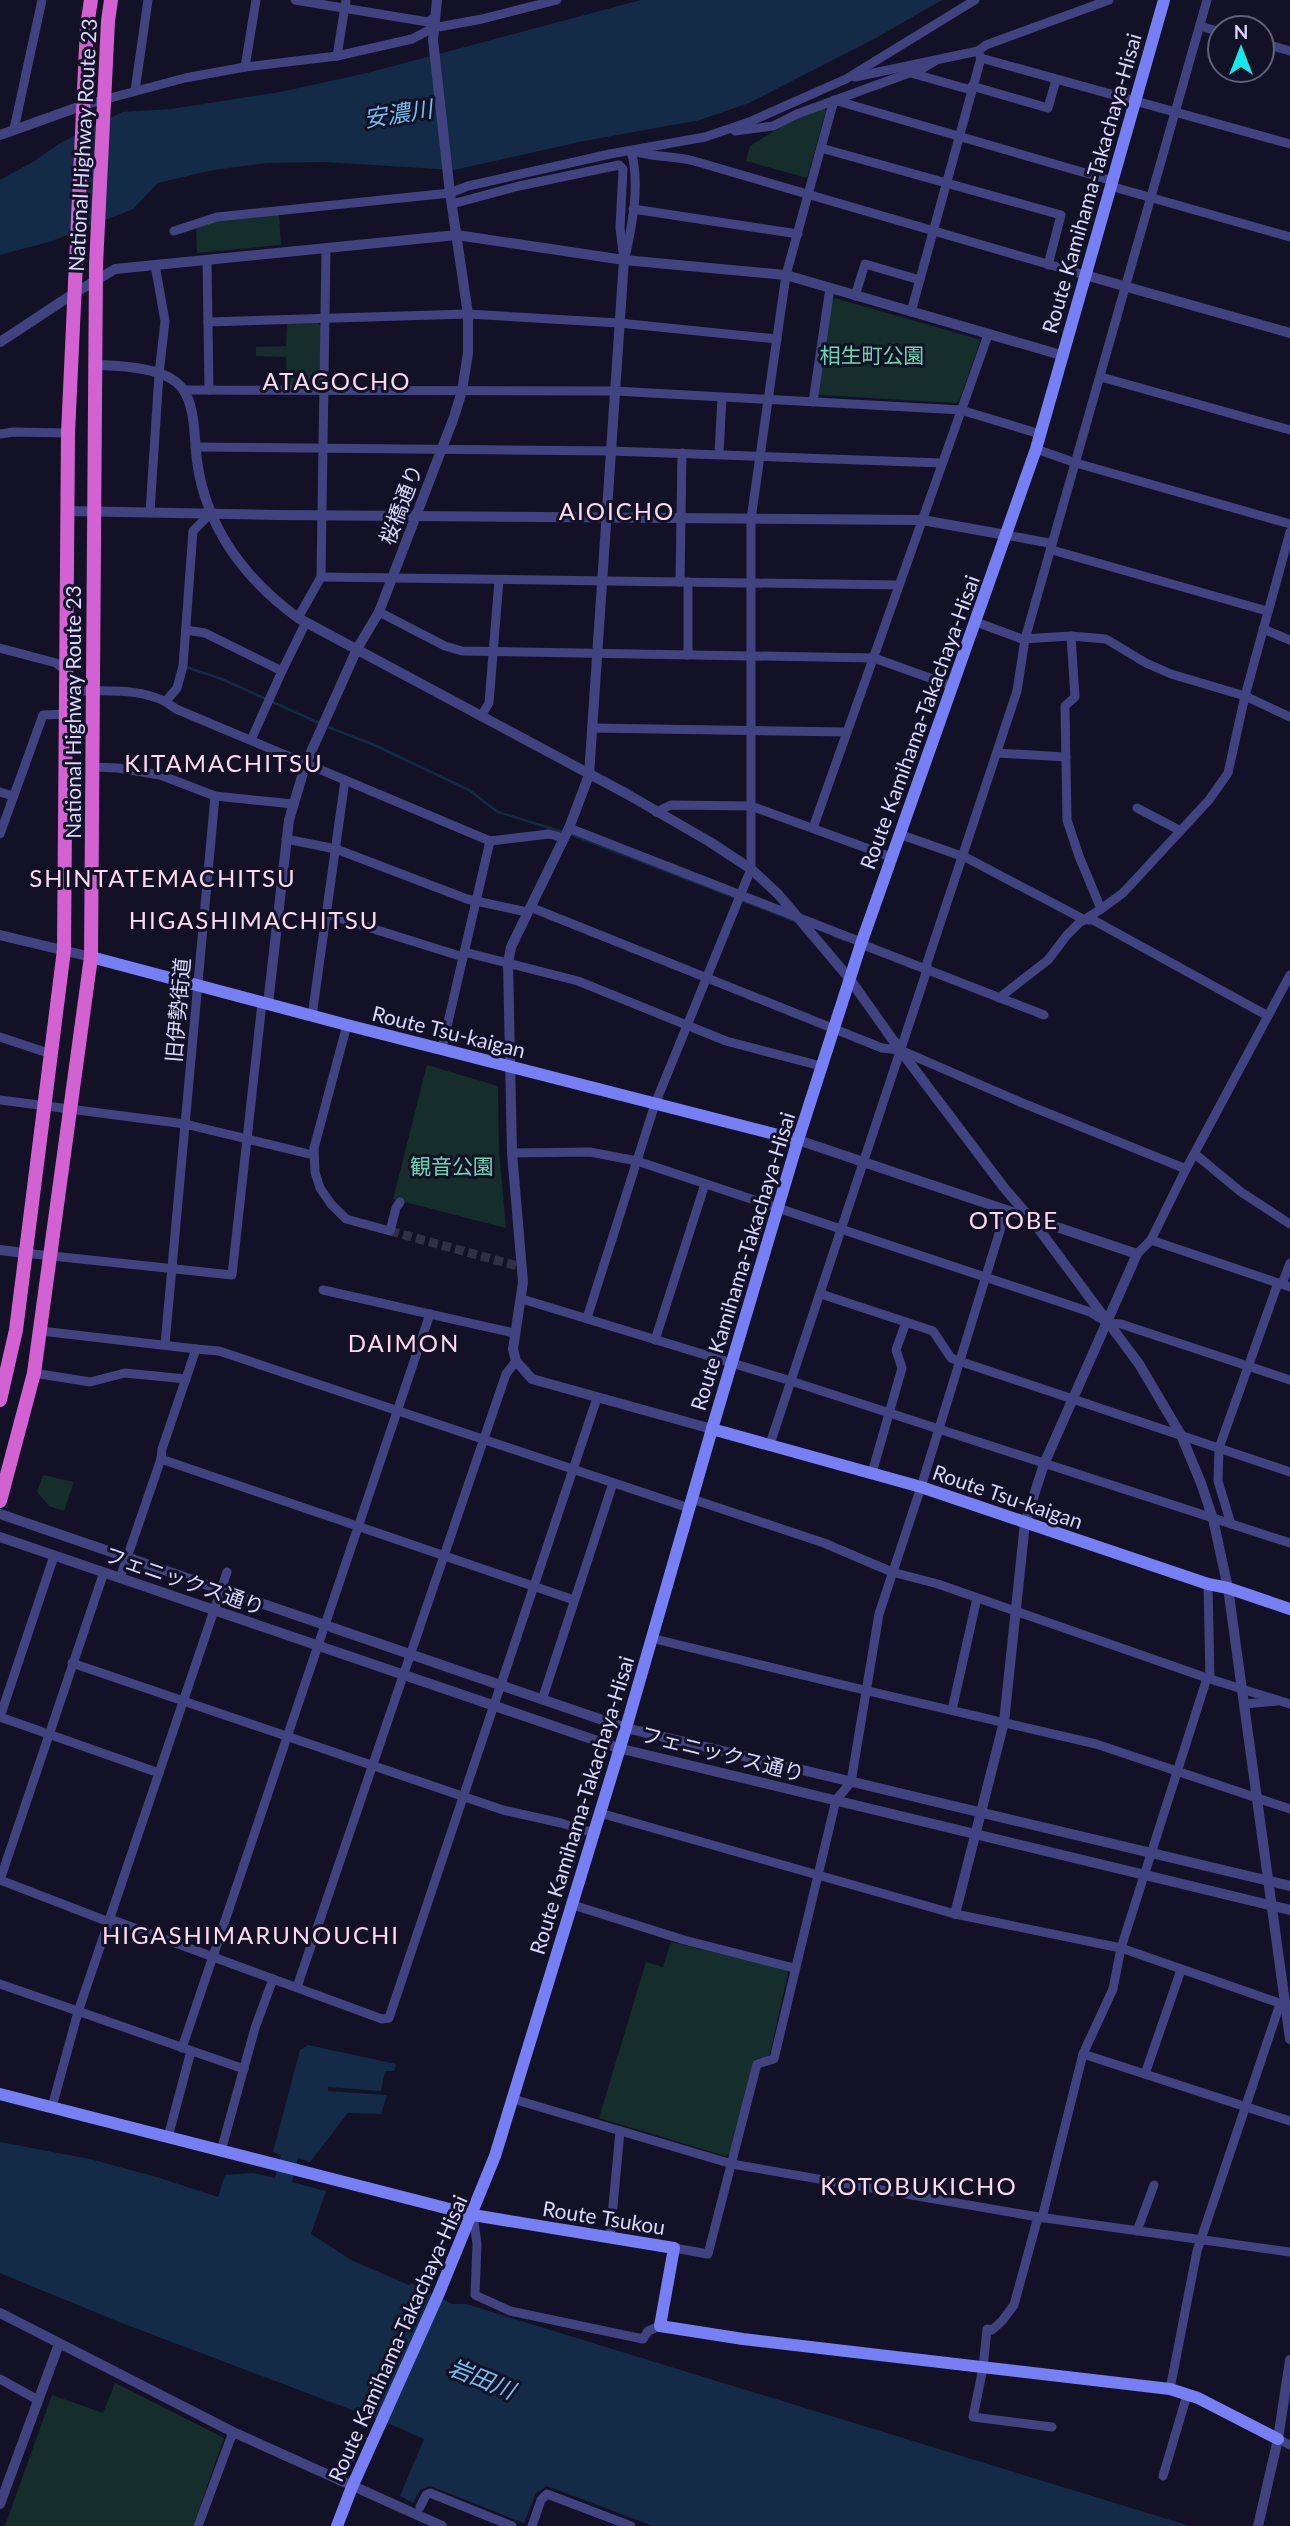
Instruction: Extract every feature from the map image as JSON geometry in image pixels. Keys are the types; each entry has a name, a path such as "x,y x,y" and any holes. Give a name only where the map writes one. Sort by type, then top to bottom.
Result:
{"highway":[{"name":"National Highway Route 23","path":"0,1399 4,1367 16,1330 64,950 68,433 90,0"},
{"name":"National Highway Route 23","path":"0,1501 34,1373 92,957 96,272 111,0"}],"main road":[{"name":"Route Kamihama-Takachaya-Hisai","path":"337,2526 381,2420 473,2215 495,2156 626,1728 798,1140 861,943 1036,449 1164,0"},
{"name":"Route Tsu-kaigan","path":"92,957 798,1140"},
{"name":"Route Tsu-kaigan","path":"712,1429 921,1487 1290,1609"},
{"name":"Route Tsukou","path":"0,2094 473,2215 674,2248 660,2326"},
{"path":"660,2326 743,2339 1170,2389 1284,2442"}],"street":[{"path":"14,129 42,0"},
{"path":"135,91 148,0"},
{"path":"244,67 256,0"},
{"path":"295,0 345,4 429,22 431,30"},
{"name":"桜橋通り","path":"265,1004 286,839 293,804 306,763 357,649 379,612 462,391 468,353 468,314 431,30 438,0"},
{"path":"0,135 105,100 185,78 244,67 337,56 412,39 431,30 520,5 557,0"},
{"path":"451,198 481,183 730,129 846,79 975,0"},
{"path":"911,312 979,55 986,45 1109,0"},
{"path":"770,1444 1017,691 1025,639 1208,0"},
{"path":"337,56 345,4"},
{"path":"415,21 431,30"},
{"path":"1200,26 1206,28"},
{"path":"846,79 923,61 979,55 1056,80 1061,79 1290,144"},
{"path":"730,129 736,132 773,126 937,60"},
{"path":"910,72 1048,108 1056,80"},
{"path":"834,100 958,136 1151,198 1290,237"},
{"path":"587,1318 656,1104 751,869 751,519 786,275 834,100"},
{"path":"821,148 1061,215 1048,265"},
{"path":"631,151 652,157 671,155 1290,333"},
{"path":"631,151 635,165 632,229 624,260 619,323 589,775 567,833 511,947 508,963 512,1153 523,1282 513,1349 516,1361 532,1379 712,1429"},
{"path":"174,231 217,217 451,198 619,165 623,169 620,228 624,260"},
{"path":"633,209 798,234"},
{"path":"0,342 96,272 457,235 624,260 786,275 1061,355"},
{"path":"251,740 321,577 326,249"},
{"path":"207,261 209,390"},
{"path":"855,296 865,264 920,280"},
{"path":"150,512 165,321 155,265"},
{"path":"813,402 830,288"},
{"path":"208,322 468,314 619,323 777,339"},
{"path":"813,828 988,335"},
{"path":"97,365 132,367 159,374 176,382 184,390 191,412 199,475 211,513 237,560 276,602 302,620 710,842 751,869 778,894 849,978 900,1051 1005,1189 1032,1220 1139,1364 1181,1435 1213,1519 1228,1588 1290,2039"},
{"path":"1101,377 1290,430"},
{"path":"184,390 614,391 961,410 1040,434"},
{"path":"719,454 722,397"},
{"path":"0,434 68,433"},
{"path":"195,447 611,451 942,463"},
{"path":"1036,449 1290,524"},
{"path":"682,453 681,518 688,655"},
{"path":"67,510 922,520 1049,543 1052,550"},
{"path":"166,701 177,688 183,666 193,531 211,513"},
{"path":"999,998 1048,960 1067,935 1123,893 1209,800 1228,773 1245,696 1290,532"},
{"path":"1052,550 1268,611"},
{"path":"321,577 900,585"},
{"path":"481,716 488,702 499,580"},
{"path":"379,612 445,646 462,651 874,658 952,686"},
{"path":"976,622 1025,639 1071,636 1106,639 1146,663 1171,674 1245,696 1290,717"},
{"path":"1263,629 1290,640"},
{"path":"187,631 205,632 282,671"},
{"path":"1071,636 1075,697 1065,706 1067,820 1101,909"},
{"path":"0,648 56,663 65,670"},
{"path":"65,691 145,694 166,701 176,709 491,841 567,833 737,899 799,919 1044,1015"},
{"path":"0,834 43,715 65,714"},
{"path":"592,728 847,732"},
{"path":"997,753 1066,757"},
{"path":"93,767 160,775 215,796 293,804"},
{"path":"312,1016 345,780"},
{"path":"0,792 13,796"},
{"name":"旧伊勢街道","path":"165,1344 215,796"},
{"path":"656,812 671,806 751,806 891,857"},
{"path":"1137,808 1179,830"},
{"path":"900,834 963,857 1085,920 1093,920 1268,1016"},
{"path":"286,839 336,849 476,901 529,910 706,976 882,1048 900,1051 1186,1169"},
{"path":"442,1048 491,841"},
{"path":"326,914 463,954 578,981 726,1041 821,1066"},
{"path":"0,935 92,957"},
{"path":"955,1914 1004,1722 1025,1523 1044,1464 1137,1254 1151,1240 1290,975"},
{"path":"0,1250 232,1275 265,1004"},
{"path":"347,1025 313,1155 320,1188 345,1222 390,1231 400,1202"},
{"path":"0,1037 51,1055"},
{"path":"0,1100 185,1124 313,1155"},
{"path":"798,1140 1137,1254"},
{"path":"512,1153 590,1152 637,1161 1090,1312 1108,1323 1121,1324 1290,1380"},
{"path":"1195,1154 1241,1192 1290,1224"},
{"path":"655,1339 705,1184"},
{"path":"674,2248 708,2254 757,2064 774,2059 836,1800 850,1782 879,1614 1006,1211"},
{"path":"1151,1240 1283,1285"},
{"path":"1231,1524 1218,1481 1219,1448 1248,1366 1290,1263"},
{"path":"323,1290 514,1333"},
{"path":"821,1294 933,1331 951,1357 959,1361 1290,1472"},
{"path":"522,1299 791,1381 1290,1544"},
{"path":"168,2137 186,2049 213,1957 430,1314"},
{"path":"872,1473 902,1368 896,1350 906,1322"},
{"path":"41,1331 219,1351 613,1483 824,1544 892,1572 1285,1702"},
{"path":"120,1578 196,1349"},
{"path":"297,1987 506,1374 516,1361"},
{"path":"34,1373 89,1382 125,1373 186,1379"},
{"path":"104,1572 0,1880 382,2019 389,2018 597,1398"},
{"path":"161,1459 574,1601"},
{"path":"542,1700 613,1483"},
{"name":"フェニックス通り","path":"0,1514 626,1728 1290,1886"},
{"name":"フェニックス通り","path":"0,1537 618,1748 1290,1910"},
{"path":"54,1556 0,1717 159,1773"},
{"path":"52,2107 78,2012 227,1572"},
{"path":"1052,2427 973,2417 983,2368 987,2329 992,2330 1014,2305 1083,2054 1113,1989 1121,1948 1209,1678 1208,1584"},
{"path":"952,1710 976,1598"},
{"path":"651,1638 1096,1744 1290,1809"},
{"path":"72,1662 503,1810 594,1833"},
{"path":"1244,1704 1285,1702"},
{"path":"600,1813 955,1914 1121,1948 1285,2005"},
{"path":"573,1905 684,1940 794,1968"},
{"path":"1145,2074 1181,1970"},
{"path":"221,2151 258,2021 273,1979"},
{"path":"0,1984 244,2069"},
{"path":"1170,2389 1201,2240 1245,2107 1285,2005"},
{"path":"1083,2054 1290,2121"},
{"path":"513,2099 732,2164 1040,2218 1290,2252"},
{"path":"610,2238 620,2131"},
{"path":"1137,2231 1154,2185"},
{"path":"473,2215 477,2244 475,2295 510,2311 643,2339 648,2331 660,2326"},
{"path":"0,2313 233,2432 442,2526"},
{"path":"1,2501 59,2344"},
{"path":"1259,2524 1284,2442 1290,2360"},
{"path":"0,2379 38,2400"},
{"path":"1163,2476 1187,2395"},
{"path":"198,2526 233,2432"},
{"path":"420,2507 430,2493 512,2526"},
{"path":"532,2526 541,2500 547,2494 631,2526"}],"green space":[{"path":"824,108 826,111 807,178 746,161 750,146 798,116"},
{"path":"279,213 281,245 197,253 196,229 212,220"},
{"name":"相生町公園","path":"835,298 978,339 980,342 959,401 955,403 820,395 818,393 831,301"},
{"path":"317,323 321,326 319,382 316,386 287,387 286,357 256,356 256,347 286,346 287,324"},
{"name":"観音公園","path":"427,1065 498,1086 499,1151 506,1228 393,1199"},
{"path":"43,1475 74,1482 64,1511 49,1506 37,1492"},
{"path":"671,1942 786,1970 788,1973 770,2053 755,2059 730,2154 725,2156 599,2118 646,1962 663,1967"},
{"path":"115,2383 224,2438 193,2526 5,2526 52,2395 103,2413"}],"water":[{"name":"安濃川","path":"641,0 942,0 876,38 749,103 700,120 584,141 454,170 324,162 267,163 213,170 158,183 133,209 52,241 0,255 0,180 60,143 122,112 171,109 280,92 367,73"},
{"name":"岩田川","path":"308,2045 396,2064 394,2071 385,2071 381,2091 328,2087 328,2091 387,2095 381,2114 348,2113 310,2162 298,2158 292,2182 326,2191 311,2234 353,2261 409,2285 411,2283 452,2304 466,2304 1190,2526 653,2526 547,2486 536,2493 524,2523 430,2486 420,2490 413,2503 400,2496 424,2439 119,2322 0,2273 0,2142 90,2159 218,2197 225,2175 253,2173 275,2178 281,2155 273,2152 300,2050"}],"waterway":[{"path":"186,667 222,679 319,723"},
{"path":"325,726 372,744 469,790 498,812 563,832"},
{"path":"570,834 795,921"},
{"path":"834,936 844,940"}],"tunnel":[{"path":"390,1231 521,1267"}],"district":[{"name":"ATAGOCHO","path":"337,380"},
{"name":"AIOICHO","path":"617,510"},
{"name":"KITAMACHITSU","path":"224,762"},
{"name":"SHINTATEMACHITSU","path":"163,877"},
{"name":"HIGASHIMACHITSU","path":"254,919"},
{"name":"OTOBE","path":"1014,1219"},
{"name":"DAIMON","path":"404,1342"},
{"name":"HIGASHIMARUNOUCHI","path":"251,1934"},
{"name":"KOTOBUKICHO","path":"919,2185"}]}
